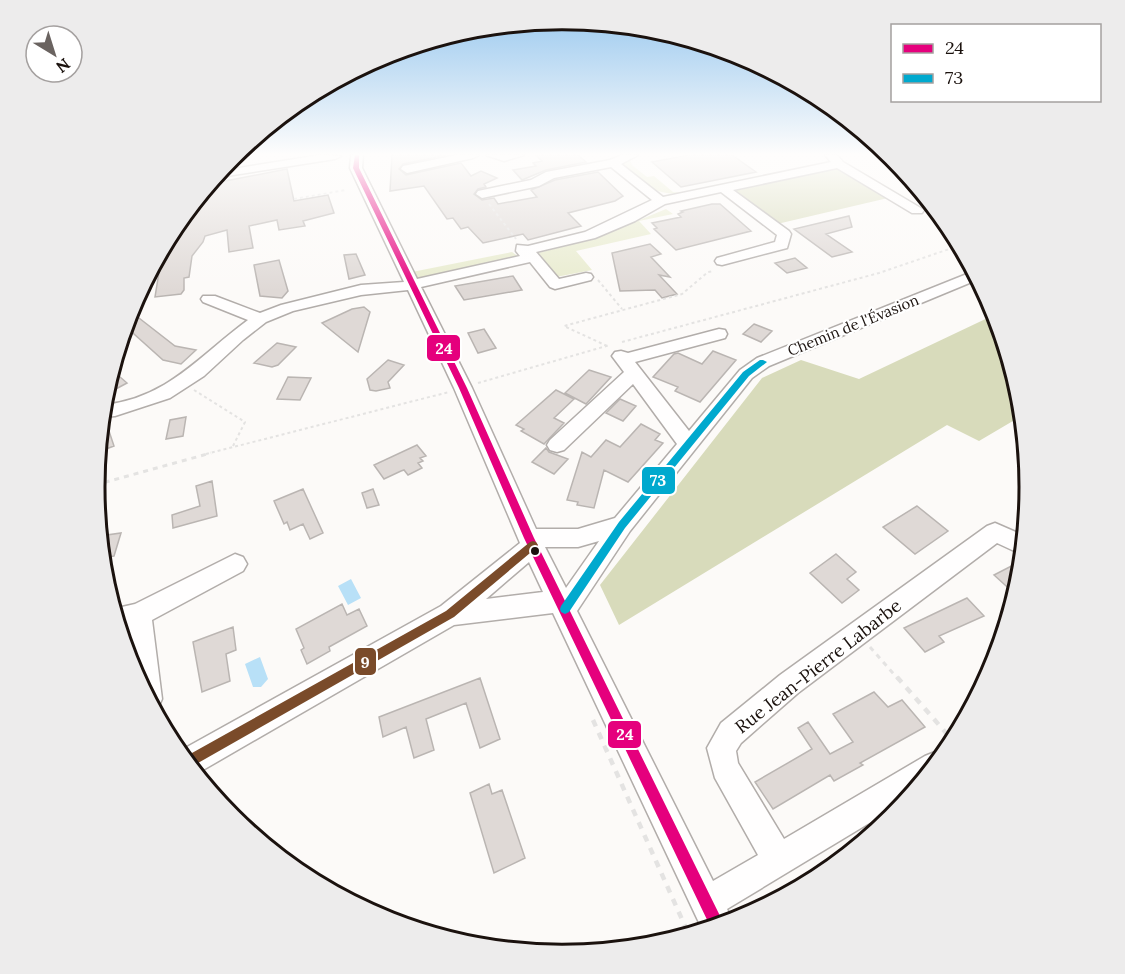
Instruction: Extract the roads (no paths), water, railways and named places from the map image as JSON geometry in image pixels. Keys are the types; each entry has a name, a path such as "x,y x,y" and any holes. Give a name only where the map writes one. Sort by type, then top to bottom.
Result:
{"street":[{"path":"375,200 404,270 462,388 531,541 712,915 778,860 914,779"},
{"path":"722,261 782,245 784,234 739,200"},
{"path":"902,200 917,210"},
{"path":"112,410 164,394 198,372 237,336 260,319 287,308 361,290 411,285 590,235 630,218 661,201"},
{"path":"361,290 404,270 423,269 508,250 526,252 555,284 586,277"},
{"name":"Chemin de l'Évasion","path":"563,605 622,525 746,374 763,362 968,278"},
{"path":"209,299 260,319"},
{"path":"557,445 621,359 719,334"},
{"path":"621,359 689,445"},
{"path":"195,758 450,614 531,541 578,538 622,525"},
{"name":"Rue Jean-Pierre Labarbe","path":"778,860 725,768 721,748 731,733 789,684 995,532 1016,542"},
{"path":"137,654 128,616 235,564"},
{"path":"450,614 563,605"}],"water":[{"path":"351,579 361,598 348,605 338,586"},
{"path":"260,657 268,679 261,687 253,687 245,664"}]}
